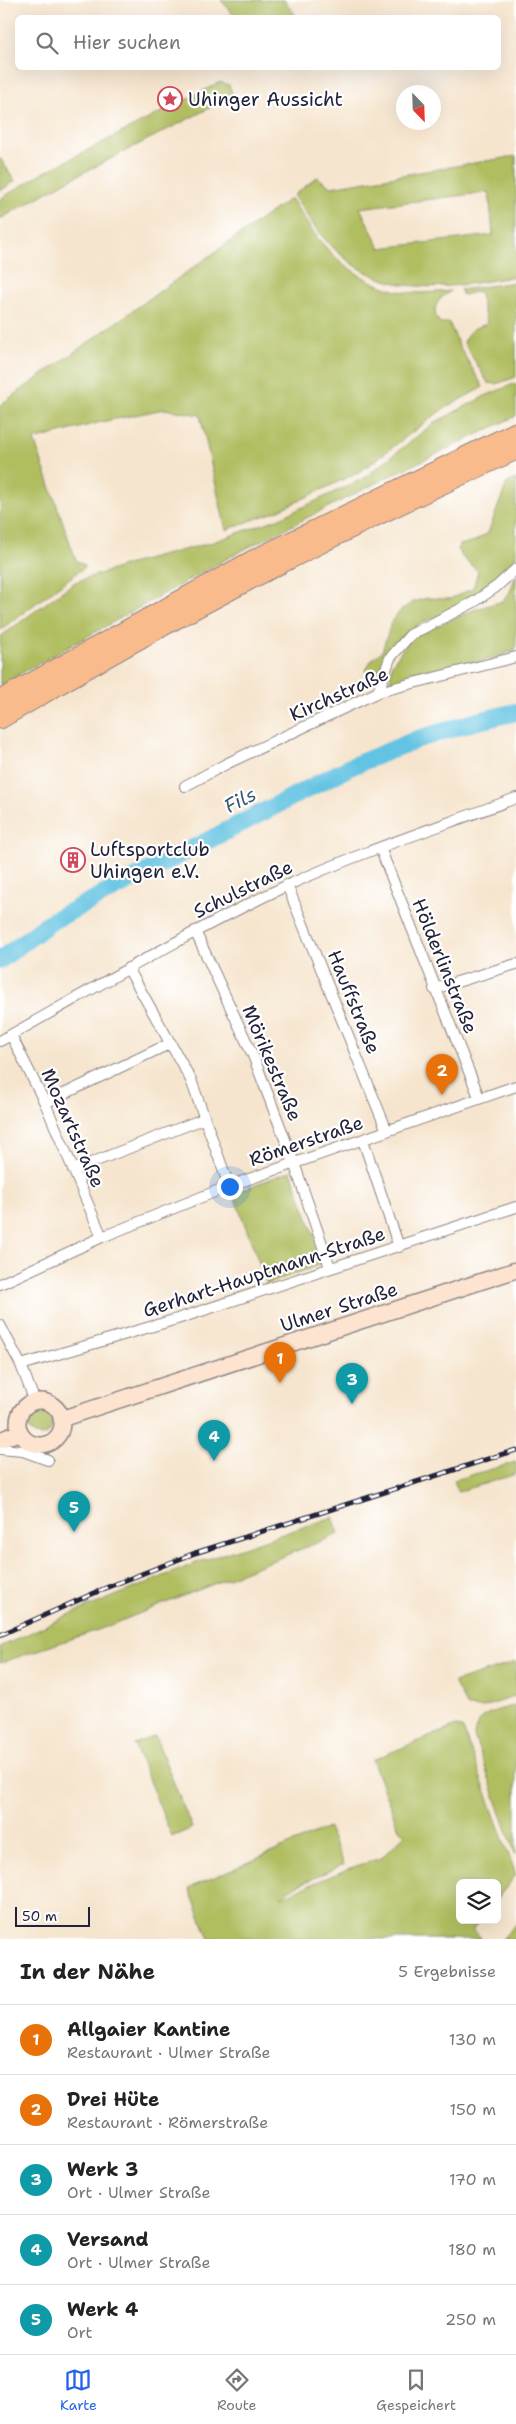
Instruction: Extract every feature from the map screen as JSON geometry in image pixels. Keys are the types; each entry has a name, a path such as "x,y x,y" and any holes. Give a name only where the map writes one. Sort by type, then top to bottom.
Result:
{"highway":[{"path":"0,700 253,560 516,432"},
{"path":"0,719 109,656 262,574 516,450"}],"main road":[{"name":"Ulmer Straße","path":"61,1419 516,1270"},
{"path":"35,1402 48,1403 53,1406 61,1419 60,1430 57,1436 46,1444 33,1444 27,1441 20,1432 19,1416 23,1410 35,1402"},
{"path":"0,1440 20,1432"}],"street":[{"path":"378,692 390,658 410,635 474,602 496,587 516,569"},
{"name":"Kirchstraße","path":"185,786 228,763 378,692 516,657"},
{"name":"Schulstraße","path":"0,1041 195,931 287,886 380,848 516,798"},
{"name":"Hölderlinstraße","path":"380,848 434,989 479,1097"},
{"name":"Hauffstraße","path":"287,886 388,1131"},
{"name":"Mörikestraße","path":"195,931 254,1058 294,1162 330,1267"},
{"path":"434,989 516,964"},
{"path":"128,968 191,1080 203,1119 230,1186"},
{"name":"Mozartstraße","path":"11,1035 45,1103 102,1237"},
{"path":"45,1103 171,1043"},
{"name":"Römerstraße","path":"0,1284 102,1237 230,1186 479,1097 516,1086"},
{"path":"73,1170 203,1119"},
{"path":"363,1140 399,1247"},
{"name":"Gerhart-Hauptmann-Straße","path":"21,1365 177,1319 516,1207"},
{"path":"0,1325 21,1365 35,1402"},
{"path":"0,1449 23,1451 48,1460"}],"green space":[{"path":"221,0 284,0 295,15 233,15"},
{"path":"220,82 229,85 233,96 69,180 0,219 0,199 41,174"},
{"path":"516,156 516,276 462,285 436,287 412,286 388,281 366,272 344,257 322,236 294,195 317,177 331,187","holes":["489,192 493,235 380,248 360,208"]},
{"path":"0,158 15,181 0,191"},
{"path":"291,198 322,243 348,268 359,275 381,286 404,292 451,291 436,305 437,319 441,324 449,322 459,346 483,387 443,409 361,471 277,511 226,530 200,415 164,409 101,422 34,440 76,560 86,566 0,630 0,405"},
{"path":"516,282 516,377 496,384 488,383 464,343 467,335 472,330 487,324 479,291 463,295 460,290"},
{"path":"516,383 516,416 386,478 237,553 0,685 0,637 75,582 130,564 210,543 280,518 364,478 434,423 485,396"},
{"path":"516,479 516,561 472,598 406,633 396,642 387,655 379,672 365,672 370,662 382,651 392,621 401,610 413,602 427,598 450,599 473,588 478,571 463,558 457,549 460,545 475,541 488,533 507,483"},
{"path":"516,575 516,650 495,658 390,683 392,664 406,645 419,634 473,610 503,601 510,592"},
{"path":"291,1171 324,1263 267,1284 233,1193"},
{"path":"40,1412 48,1416 52,1424 48,1432 40,1436 32,1432 28,1424 32,1416"},
{"path":"516,1462 516,1474 458,1492 454,1480"},
{"path":"333,1517 339,1534 98,1630 0,1663 0,1647 66,1616 196,1563"},
{"path":"516,1662 516,1696 482,1708 467,1707 454,1682"},
{"path":"516,1705 516,1856 474,1736 476,1728 483,1717 494,1711"},
{"path":"456,1726 463,1729 516,1875 501,1894 501,1879 456,1879 456,1924 477,1924 473,1929 482,1939 209,1939 189,1888 328,1828 344,1864 290,1889 281,1897 350,1868 381,1858 405,1835 399,1829 372,1760"},
{"path":"155,1736 192,1828 172,1837 134,1744"},
{"path":"516,1924 516,1939 502,1939"}],"waterway":[{"name":"Fils","path":"0,960 52,921 350,767 418,739 474,722 516,712"}],"railway":[{"path":"0,1635 108,1587 195,1553 516,1450"}],"place":[{"name":"Uhinger Aussicht","path":"170,99"},
{"name":"Luftsportclub Uhingen e.V.","path":"73,860"},
{"name":"Drei Hüte","path":"442,1095"},
{"name":"Allgaier Kantine","path":"280,1383"},
{"name":"Werk 3","path":"352,1404"},
{"name":"Versand","path":"214,1461"},
{"name":"Werk 4","path":"74,1532"}]}
